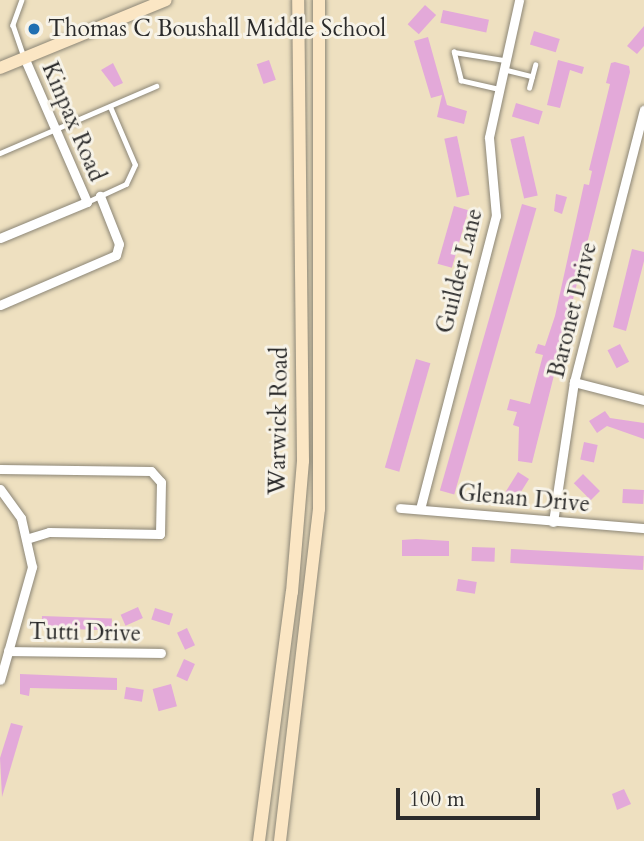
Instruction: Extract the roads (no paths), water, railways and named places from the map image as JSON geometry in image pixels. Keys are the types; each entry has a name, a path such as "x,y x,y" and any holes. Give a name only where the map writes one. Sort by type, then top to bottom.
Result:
{"main road":[{"path":"0,68 166,0"},
{"name":"Warwick Road","path":"259,841 292,592 303,461 299,0"},
{"name":"Warwick Road","path":"280,841 319,509 320,0"}],"street":[{"name":"Guilder Lane","path":"420,509 496,216 489,137 496,89 519,0"},
{"name":"Kinpax Road","path":"24,57 87,202"},
{"name":"Baronet Drive","path":"552,522 574,382 639,146 644,110"},
{"path":"0,305 116,255 119,244 100,196"},
{"path":"0,238 87,202"},
{"path":"574,382 644,400"},
{"path":"0,469 151,471 160,482 160,534 49,532 29,538"},
{"path":"0,489 29,538 32,567 0,680"},
{"name":"Glenan Drive","path":"401,508 644,528"},
{"name":"Tutti Drive","path":"8,651 161,653"}],"lane":[{"path":"22,0 13,25 24,57"},
{"path":"496,89 461,81 454,52 503,64 532,76"},
{"path":"529,88 535,65"},
{"path":"0,153 156,86"},
{"path":"87,202 126,184 135,165 110,107"}],"place":[{"name":"Thomas C Boushall Middle School","path":"34,29"}]}
